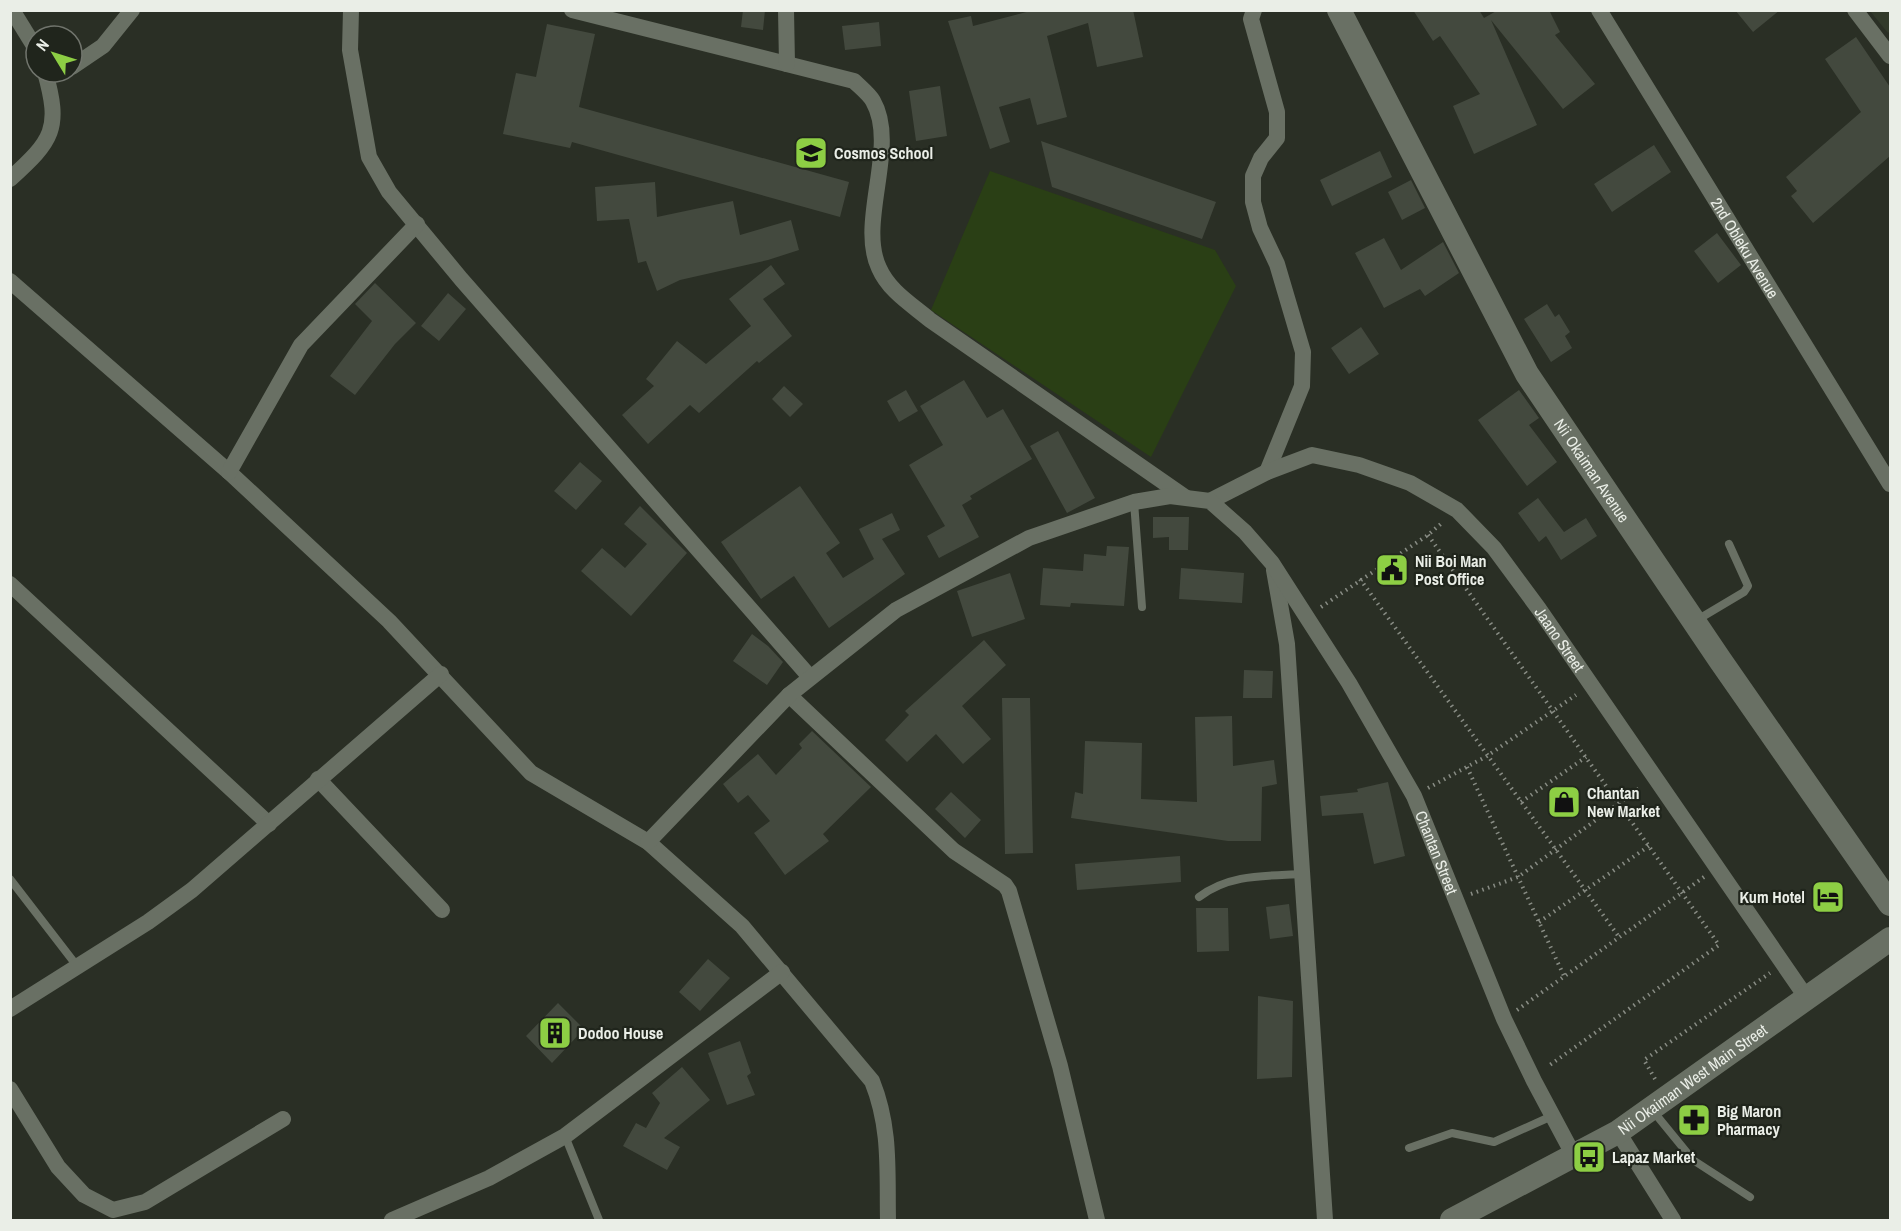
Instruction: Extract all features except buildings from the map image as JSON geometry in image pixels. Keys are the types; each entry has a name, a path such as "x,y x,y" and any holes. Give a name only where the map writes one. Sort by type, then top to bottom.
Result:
{"street":[{"path":"12,10 24,30"},
{"path":"84,59 103,46 132,10"},
{"path":"351,10 350,50 369,157 389,192 461,279 809,676"},
{"path":"572,10 854,81 873,101 882,133 872,247 878,268 890,287 930,320 1186,498"},
{"path":"786,10 787,64"},
{"path":"1254,10 1251,19 1277,112 1277,138 1261,158 1253,176 1252,202 1260,228 1277,264 1304,352 1302,386 1267,472"},
{"name":"Nii Okaiman Avenue","path":"1339,10 1527,374 1694,622 1890,904"},
{"name":"2nd Obleku Avenue","path":"1599,10 1890,484"},
{"path":"1855,10 1890,56"},
{"path":"10,179 37,155 51,132 55,116 47,84"},
{"path":"229,472 301,345 417,224"},
{"path":"10,281 229,472 389,621 441,674 531,773 648,842 742,926 872,1080 883,1108 887,1142 888,1221"},
{"name":"Jaano Street","path":"1210,501 1267,472 1312,456 1359,465 1410,483 1457,510 1494,548 1806,997"},
{"path":"648,842 809,676 896,610 1029,538 1134,502 1170,496 1210,501"},
{"name":"Chantan Street","path":"1210,501 1245,532 1272,563 1349,683 1414,796 1504,1019 1574,1156"},
{"path":"1272,563 1287,644 1325,1221"},
{"path":"10,584 268,824"},
{"path":"10,1009 148,922 192,890 441,674"},
{"path":"789,695 954,851 1005,885 1009,891 1060,1066 1097,1221"},
{"path":"318,779 442,910"},
{"name":"Nii Okaiman West Main Street","path":"1452,1221 1618,1132 1890,939"},
{"path":"392,1221 489,1178 565,1136 782,972"},
{"path":"10,1089 58,1167 84,1195 112,1210 145,1202 283,1119"},
{"path":"1618,1132 1673,1221"}],"lane":[{"path":"1134,502 1142,607"},
{"path":"1694,622 1744,592 1748,586 1729,544"},
{"path":"1199,897 1218,884 1233,880 1301,874"},
{"path":"10,879 77,966"},
{"path":"1651,1108 1693,1161 1750,1197"},
{"path":"1409,1148 1452,1133 1494,1142 1552,1116"},
{"path":"565,1136 599,1221"}],"path":[{"path":"1307,617 1428,535 1457,510"},
{"path":"1428,535 1719,945 1532,1077"},
{"path":"1360,579 1619,937"},
{"path":"1414,796 1487,756 1591,685"},
{"path":"1521,802 1586,757"},
{"path":"1467,767 1564,976"},
{"path":"1456,900 1518,877 1655,777"},
{"path":"1539,922 1649,846"},
{"path":"1504,1019 1717,867"},
{"path":"1644,1060 1784,964"}],"shaded area":[{"path":"1870,11 1890,11 1890,31 1888,33"}],"green space":[{"path":"990,171 1215,250 1236,286 1151,457 931,310"}],"place":[{"name":"Cosmos School","path":"811,153"},
{"name":"Nii Boi Man Post Office","path":"1392,570"},
{"name":"Chantan New Market","path":"1564,802"},
{"name":"Kum Hotel","path":"1828,897"},
{"name":"Dodoo House","path":"555,1033"},
{"name":"Big Maron Pharmacy","path":"1694,1120"},
{"name":"Lapaz Market","path":"1589,1157"}]}
